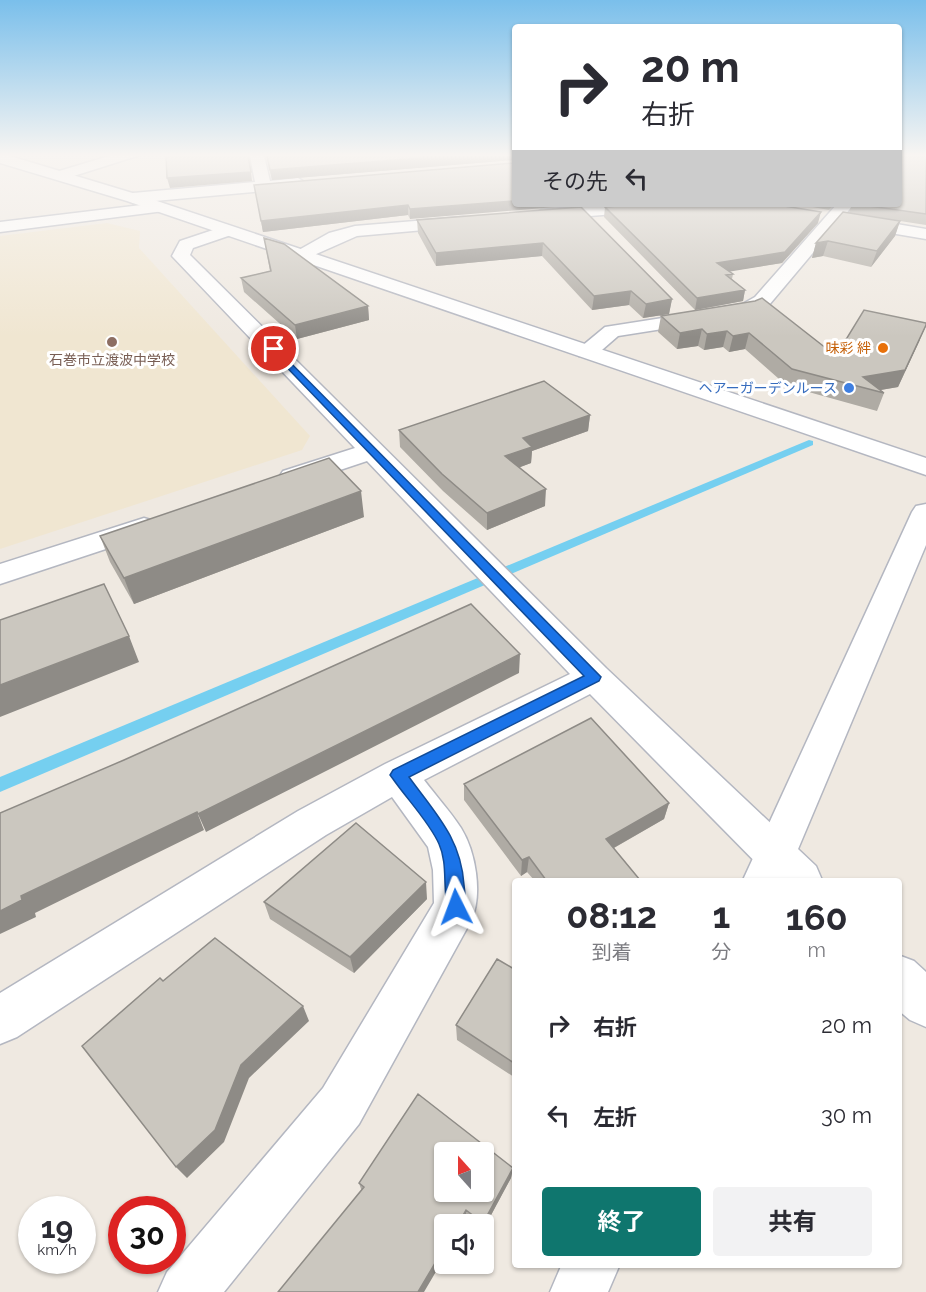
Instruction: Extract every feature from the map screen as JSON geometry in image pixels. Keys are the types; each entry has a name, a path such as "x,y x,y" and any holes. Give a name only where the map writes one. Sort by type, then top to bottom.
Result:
{"street":[{"path":"0,227 86,216"},
{"path":"185,216 926,467"},
{"path":"590,216 602,228"},
{"path":"587,351 612,331 744,311 762,302 835,216"},
{"path":"860,216 926,234"},
{"path":"299,255 335,237 355,231 482,220"},
{"path":"225,231 186,245 181,251 182,256 509,589 780,872 926,512"},
{"path":"674,303 690,320"},
{"path":"272,484 373,451"},
{"path":"0,574 170,518"},
{"path":"0,1020 312,823 398,775 594,677"},
{"path":"187,1292 341,1106 456,907 454,870 447,841 398,775"},
{"path":"902,981 926,1004"},
{"path":"579,1292 590,1268"}],"shaded area":[{"name":"石巻市立渡波中学校","path":"107,223 140,231 139,248 310,436 302,450 0,549 0,236"}],"building":[{"path":"260,216 304,216 261,221"},
{"path":"464,216 590,216 672,299 646,304 631,291 594,296 543,243 436,253 417,220"},
{"path":"614,216 817,216 785,252 717,263 733,274 726,275 745,290 697,298"},
{"path":"839,216 870,216 900,221 877,251 828,241 816,243"},
{"path":"264,238 284,244 368,306 295,325 241,278 271,271"},
{"path":"762,298 836,356 864,310 926,323 926,325 905,370 863,377 884,393 792,369 749,333 733,336 727,331 707,334 702,329 680,333 661,316"},
{"path":"544,381 590,415 523,438 532,447 505,456 546,489 487,513 442,474 399,430"},
{"path":"329,458 361,491 124,578 100,536"},
{"path":"104,584 129,636 0,685 0,620"},
{"path":"471,604 520,654 198,814 197,812 21,896 22,900 0,911 0,813 124,760"},
{"path":"591,718 669,803 606,839 638,878 545,878 529,857 522,860 464,784"},
{"path":"356,823 426,882 350,957 264,902"},
{"path":"215,938 303,1006 241,1065 215,1130 176,1167 82,1046 160,978 163,981"},
{"path":"497,959 512,968 512,1062 456,1025"},
{"path":"418,1094 480,1142 434,1142 434,1202 494,1202 494,1153 512,1167 488,1214 471,1214 466,1210 464,1214 434,1214 434,1265 418,1292 278,1292 364,1187 359,1183"}],"waterway":[{"path":"0,785 809,443"}],"place":[{"name":"石巻市立渡波中学校","path":"112,342"},
{"name":"味彩 絆","path":"883,348"},
{"name":"ヘアーガーデンルース","path":"849,388"}],"route":[{"path":"274,349 594,677 398,775 447,841 454,870 456,907"}]}
